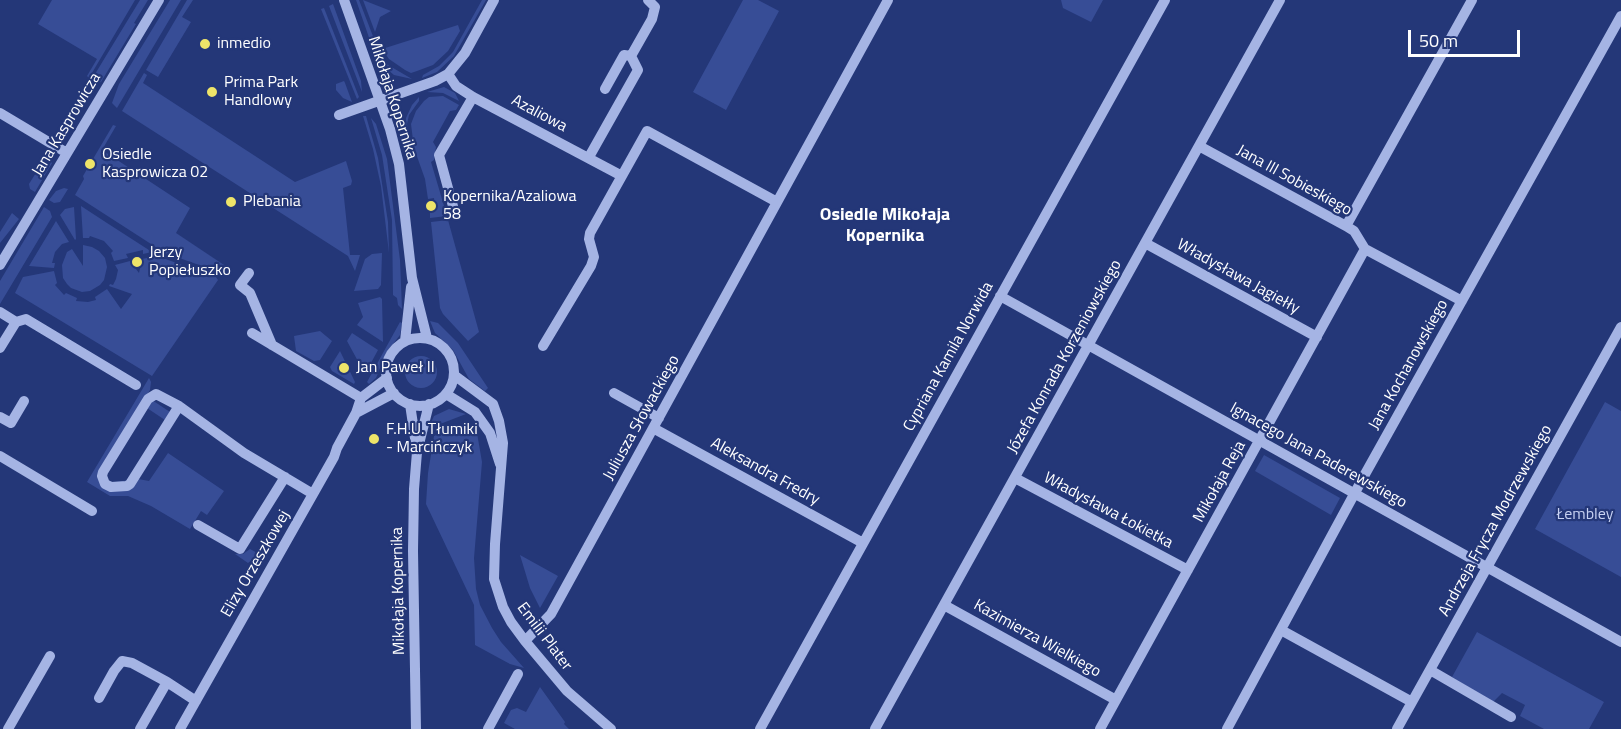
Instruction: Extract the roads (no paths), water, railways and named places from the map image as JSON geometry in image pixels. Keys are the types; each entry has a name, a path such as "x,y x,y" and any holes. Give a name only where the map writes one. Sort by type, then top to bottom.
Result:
{"street":[{"name":"Jana Kasprowicza","path":"0,265 159,0"},
{"name":"Mikołaja Kopernika","path":"344,0 380,101 399,164 412,278 427,338"},
{"path":"339,115 435,81 448,74 465,53 494,0"},
{"path":"631,56 656,12 653,4 648,0"},
{"name":"Juliusza Słowackiego","path":"525,641 551,614 888,0"},
{"name":"Cypriana Kamila Norwida","path":"760,729 1165,0"},
{"name":"Józefa Konrada Korzeniowskiego","path":"875,729 1280,0"},
{"path":"1346,226 1472,0"},
{"name":"Jana Kochanowskiego","path":"1227,729 1354,494 1621,16"},
{"path":"605,89 624,55 631,56"},
{"path":"589,157 639,70 631,56"},
{"name":"Azaliowa","path":"448,74 456,86 473,97 622,176"},
{"path":"454,210 439,155 473,97"},
{"path":"0,113 67,153"},
{"path":"543,346 591,266 594,257 589,239 590,233 647,131 777,202"},
{"name":"Jana III Sobieskiego","path":"1199,146 1346,226 1354,231 1365,249 1462,301"},
{"name":"Władysława Jagiełły","path":"1145,243 1317,337"},
{"name":"Mikołaja Reja","path":"1100,729 1365,249"},
{"path":"249,273 240,285 250,293 272,345"},
{"name":"Mikołaja Kopernika","path":"405,341 412,278"},
{"name":"Ignacego Jana Paderewskiego","path":"1000,296 1621,642"},
{"path":"0,312 16,322"},
{"path":"0,348 16,322 26,319 136,385"},
{"name":"Andrzeja Frycza Modrzewskiego","path":"1397,729 1621,327"},
{"path":"252,333 361,398 387,378"},
{"path":"427,338 436,341 450,355 454,365 454,375 446,394 438,400 429,404 410,404 394,393 387,378 386,367 396,347 405,341 427,338"},
{"name":"Emilii Plater","path":"454,375 493,405 499,421 503,443 494,579 502,607 525,641 567,691 611,729"},
{"path":"356,413 394,393"},
{"name":"Aleksandra Fredry","path":"614,393 656,423 863,543"},
{"name":"Emilii Plater","path":"446,394 475,412 490,433 501,470"},
{"path":"179,406 130,484 111,487 105,484 103,472 150,397 159,395 179,406 244,453 314,494"},
{"name":"Elizy Orzeszkowej","path":"180,729 334,458 361,398"},
{"path":"0,417 11,423 24,401"},
{"name":"Mikołaja Kopernika","path":"410,404 417,452 413,551 416,729"},
{"name":"Mikołaja Kopernika","path":"417,452 429,404"},
{"path":"0,456 92,510"},
{"path":"198,525 240,549 285,477"},
{"name":"Władysława Łokietka","path":"1015,477 1188,570"},
{"name":"Kazimierza Wielkiego","path":"944,605 1116,700"},
{"path":"1281,630 1412,702"},
{"path":"0,725 8,729 50,656"},
{"path":"99,698 122,661 132,663 196,701"},
{"path":"1430,670 1511,717"},
{"path":"488,729 518,674"},
{"path":"140,729 167,682"}],"place":[{"name":"inmedio","path":"205,44"},
{"name":"Prima Park Handlowy","path":"212,92"},
{"name":"Osiedle Kasprowicza 02","path":"90,164"},
{"name":"Plebania","path":"231,202"},
{"name":"Kopernika/Azaliowa 58","path":"431,206"},
{"name":"Jerzy Popiełuszko","path":"137,262"},
{"name":"Jan Paweł II","path":"344,368"},
{"name":"F.H.U. Tłumiki - Marcińczyk","path":"374,439"}],"district":[{"name":"Osiedle Mikołaja Kopernika","path":"885,226"}],"park label":[{"name":"Łembley","path":"1585,515"}]}
